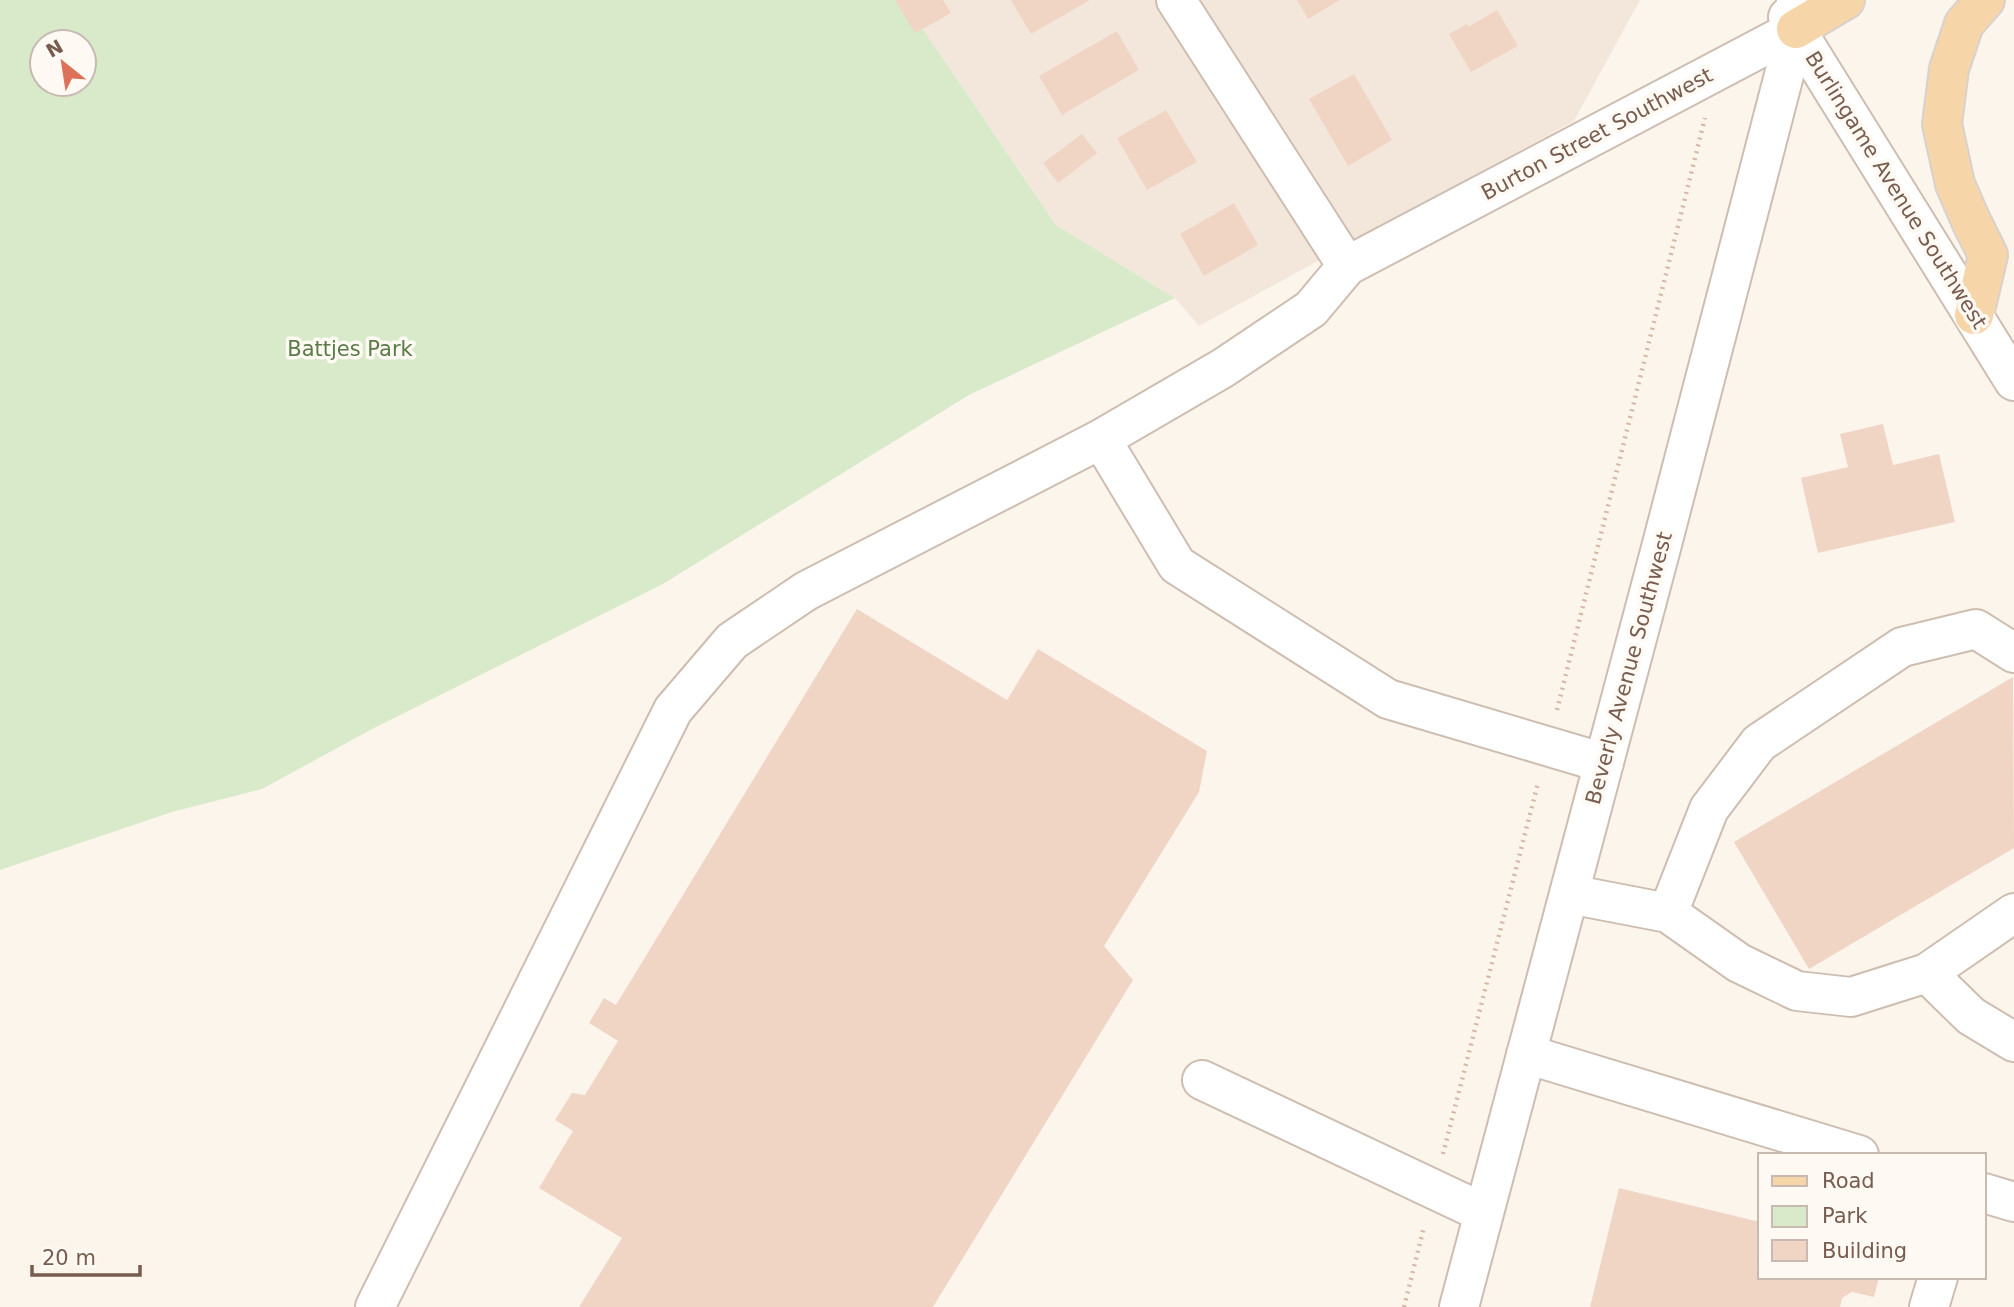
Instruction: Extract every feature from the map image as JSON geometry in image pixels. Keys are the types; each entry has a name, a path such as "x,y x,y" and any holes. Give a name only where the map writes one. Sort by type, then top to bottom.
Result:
{"main road":[{"name":"Burton Street Southwest","path":"1789,10 1845,0"},
{"path":"1974,315 1988,255 1955,184 1942,124 1949,69 1964,24 1985,0"}],"street":[{"path":"375,1307 673,710 732,641 806,591 1101,439 1223,369 1311,309 1347,266 1176,0"},
{"name":"Burton Street Southwest","path":"1347,266 1789,10"},
{"name":"Burlingame Avenue Southwest","path":"1789,10 2014,382"},
{"name":"Beverly Avenue Southwest","path":"1459,1307 1604,763 1789,10"},
{"path":"1101,439 1177,565 1388,699 1604,763"},
{"path":"1668,913 1709,809 1759,743 1902,647 1976,629 2014,653"},
{"path":"1569,894 1668,913 1739,963 1797,991 1851,997 1927,973 2014,913"},
{"path":"1927,973 1971,1016 2014,1042"},
{"path":"1526,1054 1852,1153"},
{"path":"1202,1080 1484,1213"},
{"path":"1986,1194 2014,1202"},
{"path":"1929,1307 1937,1279"}],"shaded area":[{"path":"903,0 1640,0 1574,121 1199,326 1175,298 1056,225"}],"green space":[{"name":"Battjes Park","path":"0,0 903,0 1056,225 1175,298 969,395 663,584 374,728 262,789 172,812 0,870"}],"building":[{"path":"895,0 943,0 951,13 915,33"},
{"path":"1011,0 1090,0 1031,34"},
{"path":"1297,0 1340,0 1308,19"},
{"path":"1497,10 1518,46 1471,72 1449,34 1467,24 1468,27"},
{"path":"1117,31 1139,70 1062,115 1039,76"},
{"path":"1354,74 1392,140 1348,166 1309,99"},
{"path":"1166,110 1197,162 1147,190 1117,138"},
{"path":"1082,134 1097,153 1058,183 1043,163"},
{"path":"1234,203 1258,245 1204,276 1180,234"},
{"path":"1883,424 1893,465 1939,454 1955,522 1818,553 1801,478 1848,467 1840,434"},
{"path":"857,609 1007,700 1038,649 1207,751 1199,792 1104,946 1133,980 933,1307 579,1307 622,1238 539,1188 573,1131 555,1120 572,1093 585,1095 618,1041 589,1023 604,998 616,1005"},
{"path":"2013,677 2014,848 1809,969 1734,842"},
{"path":"1619,1188 1758,1222 1758,1279 1878,1279 1874,1297 1852,1292 1842,1298 1840,1307 1590,1307"}]}
